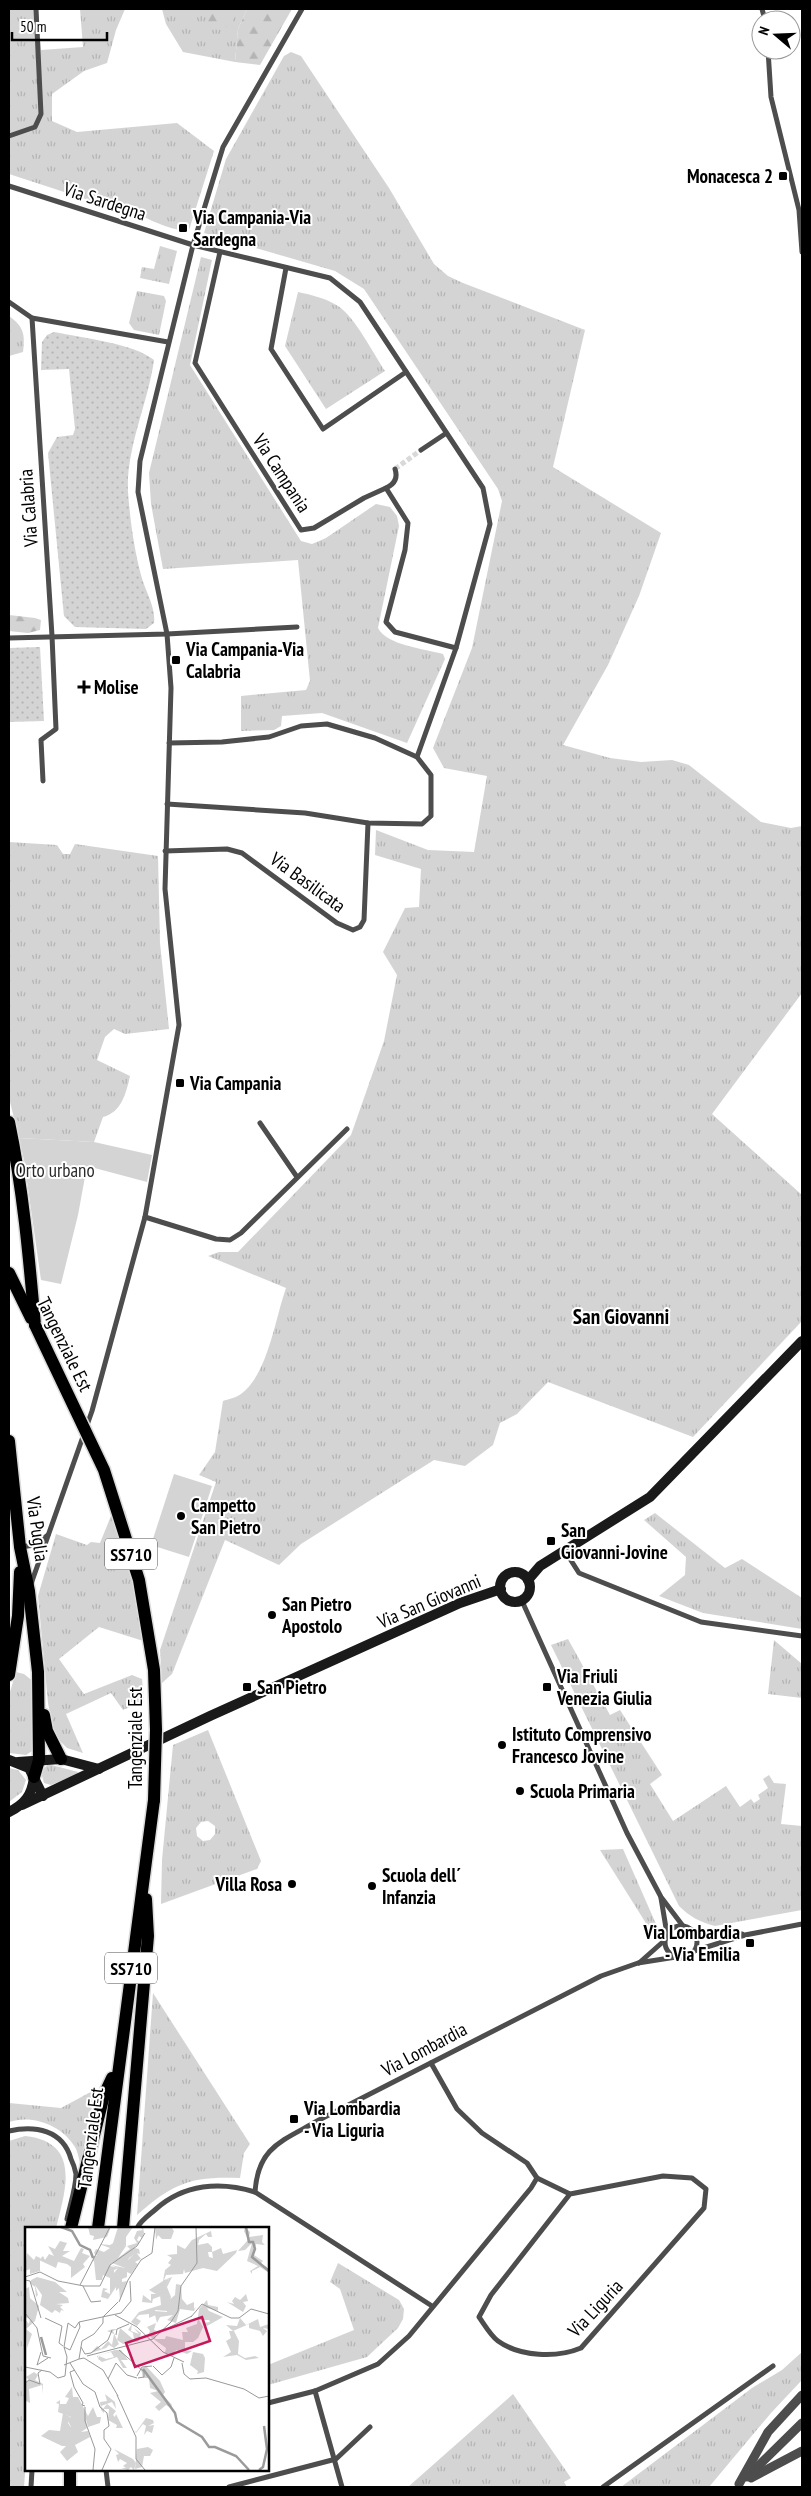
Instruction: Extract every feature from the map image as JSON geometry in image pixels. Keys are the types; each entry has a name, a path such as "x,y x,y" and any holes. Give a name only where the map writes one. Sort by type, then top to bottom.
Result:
{"main road":[{"path":"9,1122 16,1156 29,1258 35,1325"},
{"name":"Tangenziale Est","path":"9,1272 104,1470 139,1580 154,1670 156,1730 154,1800 117,2067 98,2227"},
{"path":"9,1290 35,1325"},
{"path":"528,1580 540,1566 650,1497 802,1341"},
{"name":"Via Puglia","path":"9,1441 9,1456 20,1547 28,1592 40,1696"},
{"path":"9,1675 18,1616 20,1547"},
{"path":"514,1572 520,1573 528,1580 529,1592 522,1601 511,1602 506,1599 501,1589 504,1578 514,1572"},
{"name":"Via San Giovanni","path":"9,1812 210,1716 460,1603 501,1589"},
{"path":"40,1696 47,1731 61,1760"},
{"path":"22,1805 33,1787 39,1760 40,1696"},
{"path":"13,1761 61,1760 99,1769"},
{"path":"13,1761 29,1768 43,1796"},
{"path":"124,2227 148,1936 145,1869"},
{"path":"71,2227 104,2095 117,2067"},
{"path":"70,2471 70,2487"}],"street":[{"path":"9,136 35,127 41,114 36,9"},
{"path":"28,1592 95,1401 145,1217 179,1025 166,898 165,851 171,688 167,634 138,492 140,461 193,245 223,147 302,9"},
{"path":"769,60 771,97 799,210 802,252"},
{"name":"Via Sardegna","path":"9,186 193,245"},
{"path":"193,245 330,278 360,302 445,434 483,488 490,524 456,648 417,757"},
{"name":"Via Campania","path":"220,252 195,363 301,530 314,528 364,498 386,488"},
{"path":"286,268 271,349 323,429 406,372"},
{"path":"9,302 32,318 168,342"},
{"name":"Via Calabria","path":"32,318 56,729 41,740 44,781"},
{"path":"421,450 445,434"},
{"path":"396,469 397,475 393,485 386,488 408,523 405,550 386,622 395,632 456,648"},
{"path":"9,638 167,634 297,627"},
{"path":"167,804 305,813 368,823 422,824 431,816 430,775 417,757 375,738 327,724 301,726 269,737 222,742 169,744"},
{"name":"Via Basilicata","path":"165,851 227,849 242,853 337,923 353,930 360,927 364,920 368,823"},
{"path":"260,1123 297,1177"},
{"path":"145,1217 216,1239 230,1240 241,1233 347,1129"},
{"path":"9,1502 17,1517"},
{"path":"20,1547 35,1545 48,1535"},
{"path":"565,1552 579,1573 701,1622 745,1630 802,1636"},
{"path":"522,1601 627,1833 661,1897 683,1926 692,1930 745,1935"},
{"path":"661,1897 668,1950 676,1957 686,1957 694,1952 745,1935 802,1924"},
{"path":"666,1937 674,1928 683,1926"},
{"path":"692,1930 696,1938 694,1952"},
{"name":"Via Lombardia","path":"638,1963 666,1937"},
{"name":"Via Lombardia","path":"255,2192 256,2174 262,2159 276,2144 593,1980 638,1963 676,1957"},
{"path":"431,2063 457,2109 482,2133 527,2163 537,2178 570,2194"},
{"path":"9,2132 26,2127 37,2128 60,2140 69,2151 76,2174 65,2227"},
{"name":"Via Liguria","path":"664,2176 692,2178 706,2189 704,2208 581,2348 565,2355 524,2352 497,2341 479,2317 492,2295 570,2194 664,2176"},
{"path":"269,2403 315,2391 378,2364 409,2336 531,2188 537,2178"},
{"path":"138,2227 140,2222 162,2204 189,2188 219,2185 238,2187 255,2192 432,2306"},
{"path":"603,2487 773,2366"},
{"path":"315,2391 336,2459 342,2487"},
{"path":"738,2486 768,2432 802,2395"},
{"path":"738,2486 802,2423"},
{"path":"229,2487 336,2459 370,2427"},
{"path":"738,2486 802,2451"},
{"path":"31,2487 32,2471"},
{"path":"106,2471 108,2487"}],"green space":[{"path":"9,9 38,9 41,50 83,47 80,9 125,9 116,30 107,63 84,71 52,94 52,121 77,132 177,123 214,151 189,230 171,228 110,202 104,205 9,174"},
{"path":"162,9 247,9 238,29 235,62 183,52 166,24"},
{"path":"204,9 232,9 235,16 229,26 217,30 209,26"},
{"path":"247,9 292,9 260,65 235,62 238,29"},
{"path":"291,52 301,56 389,188 434,264 448,276 463,283 585,330 553,467 661,533 639,596 608,665 563,745 610,758 641,762 672,760 689,765 761,822 791,828 802,826 802,993 712,1114 802,1195 802,1321 693,1437 548,1382 517,1414 500,1423 493,1445 465,1466 434,1460 301,1544 279,1565 225,1540 172,1674 162,1683 160,1650 216,1482 199,1475 215,1452 223,1401 239,1395 250,1385 258,1373 270,1345 286,1288 208,1256 219,1252 238,1252 351,1135 384,1041 397,975 383,952 405,908 419,907 421,869 375,855 376,830 428,850 474,852 487,776 444,768 433,748 472,648 502,501 498,489 364,289 335,271 204,233 226,159 284,56"},
{"path":"160,246 177,251 169,284 140,278 142,267 154,269"},
{"path":"201,257 212,260 190,365 301,541 312,544 326,538 376,504 390,507 397,516 399,526 378,628 389,639 407,646 443,654 445,659 407,743 322,713 282,716 281,726 274,730 241,731 241,696 306,690 310,681 298,560 163,569 151,504 149,473"},
{"path":"137,291 164,296 166,301 159,335 134,330 129,323"},
{"path":"298,292 328,301 344,311 351,318 385,371 326,409 285,346"},
{"path":"9,316 21,327 24,340 23,352 9,356"},
{"path":"54,332 121,345 145,354 154,360 130,459 128,475 134,544 154,617 154,623 146,629 75,627 64,616 48,453 57,437 73,435 75,429 69,369 41,370 42,342 47,335"},
{"path":"9,615 41,620 40,630 28,633 9,631"},
{"path":"40,647 44,721 9,722 9,648"},
{"path":"9,842 57,845 63,854 70,854 75,844 158,856 160,943 169,1029 125,1034 114,1029 105,1037 97,1060 130,1076 122,1101 115,1111 103,1117 94,1142 19,1138 9,1098"},
{"name":"Orto urbano","path":"19,1138 94,1142 152,1155 147,1182 87,1166 78,1215 61,1284 41,1280 24,1160"},
{"name":"Campetto San Pietro","path":"174,1474 212,1486 189,1557 151,1545"},
{"path":"125,1510 145,1582 156,1645 99,1627 59,1659 84,1694 132,1675 142,1679 144,1701 123,1710 111,1693 66,1714 83,1753 67,1748 53,1729 48,1703 38,1596 56,1534 87,1545 91,1542 100,1543 111,1516"},
{"path":"655,1513 725,1568 742,1559 802,1598 802,1629 703,1613 659,1596 685,1575 686,1557 644,1520"},
{"path":"568,1639 610,1715 620,1710 662,1775 650,1784 673,1821 726,1786 740,1807 751,1799 754,1803 760,1799 758,1795 768,1788 763,1779 769,1775 774,1783 786,1784 781,1824 802,1826 802,1910 715,1926 696,1919 679,1906 551,1645"},
{"path":"774,1640 802,1664 802,1698 768,1694"},
{"path":"16,1672 24,1674 34,1682 35,1743 32,1751 26,1755 9,1753 9,1695"},
{"path":"208,1730 261,1861 257,1869 161,1904 162,1860 173,1745","holes":["208,1821 215,1826 215,1834 210,1840 203,1841 197,1836 196,1828 201,1822"]},
{"path":"48,1764 78,1772 77,1775 51,1785 44,1783 41,1772"},
{"path":"9,1768 18,1770 26,1780 22,1792 9,1802"},
{"path":"623,1849 656,1924 654,1936 600,1850"},
{"path":"153,1993 250,2144 244,2153 240,2178 195,2180 161,2195 137,2215"},
{"path":"98,2088 90,2114 81,2166 75,2147 69,2139 54,2127 46,2123 27,2119 9,2122 9,2103 61,2108"},
{"path":"25,2136 43,2140 55,2147 62,2157 65,2170 63,2198 56,2227 25,2227 24,2487 9,2487 9,2141"},
{"path":"338,2263 399,2300 404,2309 403,2319 398,2328 367,2357 269,2385 269,2365 354,2330 340,2289 330,2282"},
{"path":"802,2352 802,2380 771,2413 709,2487 621,2487 752,2388 782,2370"},
{"path":"513,2394 571,2478 564,2482 567,2487 408,2487"}],"tunnel":[{"path":"395,469 421,450"}],"place":[{"name":"Monacesca 2","path":"783,176"},
{"name":"Via Campania-Via Sardegna","path":"183,228"},
{"name":"Via Campania-Via Calabria","path":"176,660"},
{"name":"Molise","path":"84,687"},
{"name":"Via Campania","path":"180,1083"},
{"name":"Campetto San Pietro","path":"181,1516"},
{"name":"San Giovanni-Jovine","path":"551,1541"},
{"name":"San Pietro Apostolo","path":"272,1615"},
{"name":"San Pietro","path":"247,1687"},
{"name":"Via Friuli Venezia Giulia","path":"547,1687"},
{"name":"Istituto Comprensivo Francesco Jovine","path":"502,1745"},
{"name":"Scuola Primaria","path":"520,1791"},
{"name":"Villa Rosa","path":"292,1884"},
{"name":"Scuola dell´ Infanzia","path":"372,1886"},
{"name":"Via Lombardia - Via Emilia","path":"750,1943"},
{"name":"Via Lombardia - Via Liguria","path":"294,2119"}],"district":[{"name":"San Giovanni","path":"621,1316"}]}
